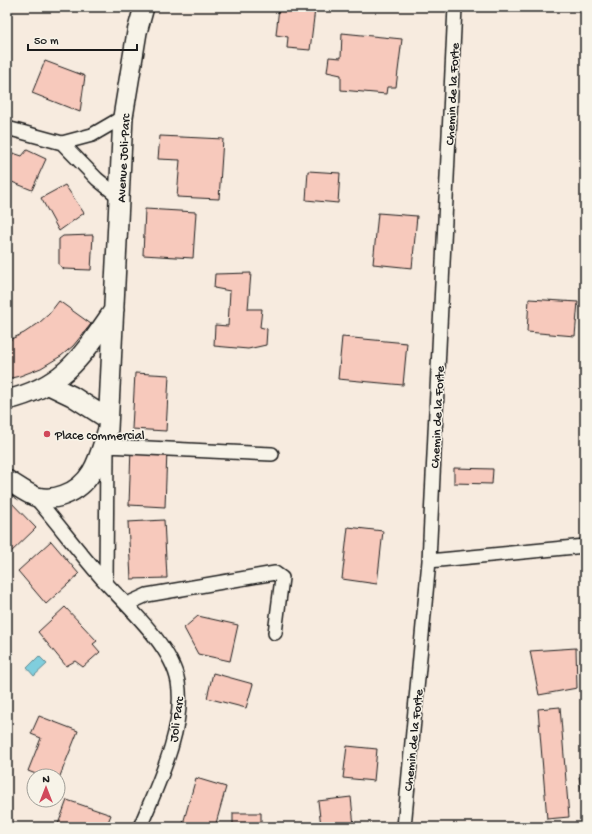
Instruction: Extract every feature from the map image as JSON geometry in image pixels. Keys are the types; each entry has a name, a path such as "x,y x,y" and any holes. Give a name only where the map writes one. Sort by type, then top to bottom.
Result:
{"street":[{"name":"Avenue Joli-Parc","path":"35,497 43,498 62,496 78,488 85,482 98,463 108,431 123,117 137,32 144,7"},
{"name":"Chemin de la Forte","path":"404,827 429,562 455,7"},
{"path":"62,144 92,135 123,117"},
{"path":"7,128 62,144 97,179 119,197"},
{"path":"7,400 29,395 49,385 70,369 86,350 114,310"},
{"path":"49,385 72,396 108,431 272,454"},
{"path":"106,583 108,431"},
{"path":"7,480 35,497"},
{"name":"Joli Parc","path":"35,497 106,583 127,604 165,651 174,666 179,683 179,702 173,739 167,761 140,827"},
{"path":"429,562 585,546"},
{"path":"127,604 147,595 275,573 282,578 275,633"}],"water":[{"path":"39,656 47,664 34,676 27,668"}],"building":[{"path":"279,7 315,9 310,50 287,48 288,37 276,35"},
{"path":"342,33 402,39 396,87 387,87 386,94 341,90 341,75 327,72 329,57 341,58"},
{"path":"45,61 85,76 80,112 32,93"},
{"path":"160,136 223,139 219,199 177,197 180,160 158,159"},
{"path":"27,150 46,159 32,190 7,180 7,164 13,153 22,156"},
{"path":"308,171 340,173 338,203 306,200"},
{"path":"65,185 84,213 59,231 41,198"},
{"path":"145,209 196,212 193,258 143,255"},
{"path":"378,213 417,216 412,268 373,264"},
{"path":"93,235 91,270 64,269 59,265 59,239 63,236"},
{"path":"251,273 248,309 262,309 260,327 267,329 266,345 248,349 214,346 215,325 228,326 230,291 214,288 215,274"},
{"path":"529,299 578,302 575,336 527,332"},
{"path":"59,301 91,324 73,346 61,356 41,368 7,379 7,341 24,333 39,323 49,314"},
{"path":"342,337 407,343 403,385 338,379"},
{"path":"135,373 169,375 166,431 132,429"},
{"path":"131,448 167,450 165,507 129,505"},
{"path":"454,468 493,469 492,484 454,483"},
{"path":"7,498 36,528 8,555 7,554"},
{"path":"164,520 167,578 131,579 128,522"},
{"path":"348,527 383,531 377,584 342,579"},
{"path":"51,541 79,574 46,604 18,571"},
{"path":"65,607 97,641 93,644 100,652 83,667 75,661 66,666 38,632"},
{"path":"198,616 238,625 230,661 198,654 184,628"},
{"path":"576,648 577,688 539,695 530,651"},
{"path":"213,673 253,684 246,708 207,698"},
{"path":"560,707 569,817 547,819 538,709"},
{"path":"39,716 78,731 63,768 29,768 41,738 31,734"},
{"path":"347,746 377,749 374,781 343,778"},
{"path":"585,776 585,814 579,777"},
{"path":"196,778 226,787 215,827 182,827"},
{"path":"351,797 354,826 321,826 318,801"},
{"path":"67,800 111,815 106,827 57,827 64,808 66,808"},
{"path":"233,813 261,813 261,827 233,827"}],"place":[{"name":"Place commercial","path":"47,434"}]}
